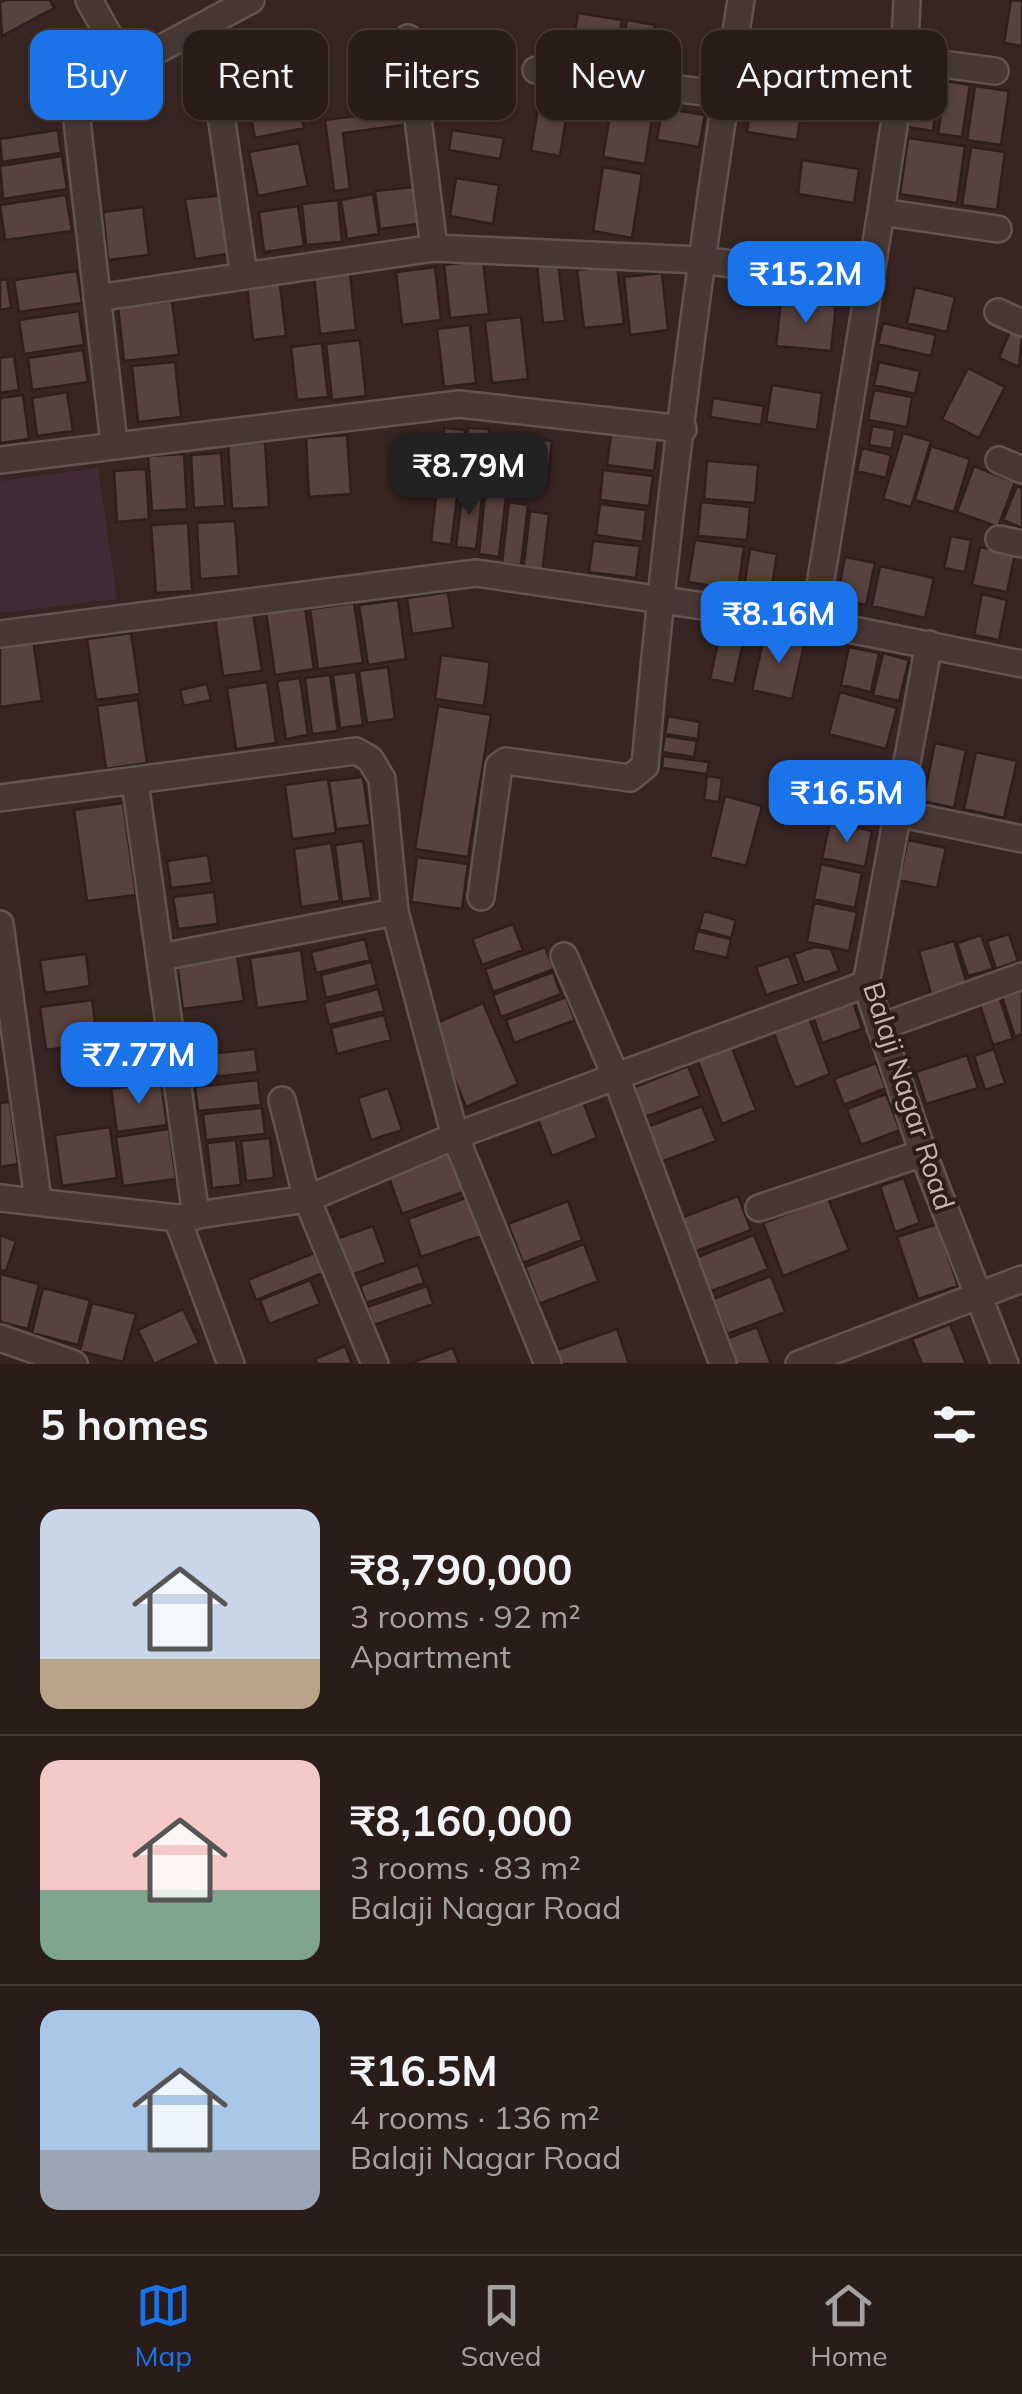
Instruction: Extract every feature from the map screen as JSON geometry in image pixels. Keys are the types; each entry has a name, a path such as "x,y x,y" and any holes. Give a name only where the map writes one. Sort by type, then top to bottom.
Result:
{"street":[{"path":"90,0 106,30"},
{"path":"163,48 251,0"},
{"path":"736,30 741,0"},
{"path":"905,30 906,0"},
{"path":"208,24 244,276"},
{"path":"947,65 995,71"},
{"path":"77,120 114,443"},
{"path":"418,120 434,248"},
{"path":"481,897 498,766 506,761 630,778 645,766 660,598 683,430 700,260 722,120"},
{"path":"814,622 895,120"},
{"path":"881,212 998,229"},
{"path":"96,298 434,248 700,260 871,282"},
{"path":"998,312 1022,323"},
{"path":"0,460 114,443 459,404 683,430"},
{"path":"0,634 476,573 814,622 1022,664"},
{"name":"Balaji Nagar Road","path":"929,644 866,984 923,1153 1004,1364"},
{"path":"0,798 136,782 326,751 356,751 370,759 382,779 396,912 455,1136 548,1364"},
{"path":"136,782 161,957 187,1217 228,1363"},
{"path":"806,794 1022,839"},
{"path":"161,957 396,912"},
{"path":"0,924 3,973 38,1200"},
{"path":"564,956 616,1077 723,1364"},
{"path":"880,1027 1022,976"},
{"path":"0,1198 187,1217 307,1199 455,1136 866,984"},
{"path":"282,1100 307,1199 375,1364"},
{"path":"758,1208 923,1153"},
{"path":"799,1364 855,1354 1022,1279"},
{"path":"0,1338 74,1364"}],"shaded area":[{"path":"98,468 117,599 0,613 0,481"}],"building":[{"path":"50,0 54,8 2,36 0,3"},
{"path":"1011,0 1022,1 1022,46 1004,43"},
{"path":"578,13 622,20 620,30 575,30"},
{"path":"627,20 655,25 654,30 625,30"},
{"path":"947,81 970,85 962,137 938,134 940,120 947,120"},
{"path":"975,86 1009,91 1001,145 967,140"},
{"path":"681,111 701,114 704,120 699,147 657,140 660,120 681,120"},
{"path":"251,120 302,120 304,128 255,138"},
{"path":"325,120 403,120 404,125 343,133 350,189 334,191"},
{"path":"536,120 566,120 560,156 531,151"},
{"path":"609,120 652,120 645,164 603,157"},
{"path":"749,120 800,120 797,140 747,132"},
{"path":"909,120 935,120 933,131 908,127"},
{"path":"58,130 61,153 2,162 0,139"},
{"path":"452,130 504,138 500,159 449,150"},
{"path":"908,138 965,146 957,203 900,194"},
{"path":"299,143 308,186 258,196 249,152"},
{"path":"971,147 1005,152 997,210 962,205"},
{"path":"62,156 67,189 3,199 0,166"},
{"path":"802,160 859,169 854,203 798,194"},
{"path":"603,167 642,174 632,238 593,231"},
{"path":"456,178 499,185 493,224 450,216"},
{"path":"413,187 418,224 380,229 375,191"},
{"path":"373,194 379,234 347,239 341,200"},
{"path":"66,195 72,231 5,240 0,205"},
{"path":"226,195 234,253 195,259 185,199"},
{"path":"338,200 342,242 306,245 302,204"},
{"path":"298,206 304,246 264,252 259,212"},
{"path":"143,207 149,255 108,260 103,212"},
{"path":"483,260 489,314 450,318 444,265"},
{"path":"558,262 565,321 543,323 537,265"},
{"path":"617,266 624,324 584,328 577,270"},
{"path":"435,267 441,320 402,325 396,272"},
{"path":"77,271 82,303 19,312 14,280"},
{"path":"350,272 356,330 320,334 314,276"},
{"path":"662,273 668,330 630,335 624,277"},
{"path":"7,279 11,308 0,310 0,280"},
{"path":"280,284 286,336 253,340 247,287"},
{"path":"915,287 955,297 947,332 907,323"},
{"path":"781,300 836,306 831,351 776,346"},
{"path":"172,301 179,355 124,361 118,307"},
{"path":"79,311 84,345 24,354 19,320"},
{"path":"521,317 528,379 492,383 485,321"},
{"path":"883,323 936,335 931,356 878,344"},
{"path":"470,325 476,383 444,387 437,329"},
{"path":"1011,329 1022,334 1019,367 999,358"},
{"path":"360,340 366,396 332,400 326,344"},
{"path":"322,343 328,397 297,400 291,347"},
{"path":"83,350 88,382 32,390 28,358"},
{"path":"14,356 19,390 0,393 0,358"},
{"path":"175,362 181,417 138,422 132,366"},
{"path":"879,362 920,371 915,394 874,385"},
{"path":"968,368 1005,387 979,438 942,419"},
{"path":"772,385 822,393 817,430 766,422"},
{"path":"874,390 912,397 907,427 868,420"},
{"path":"67,392 73,431 37,436 32,398"},
{"path":"23,395 29,439 0,443 0,398"},
{"path":"713,398 764,406 761,425 710,417"},
{"path":"872,426 895,430 892,449 869,445"},
{"path":"444,428 465,430 459,484 438,482"},
{"path":"468,428 489,429 484,489 462,487"},
{"path":"903,433 931,441 911,507 883,499"},
{"path":"611,434 658,440 654,471 607,465"},
{"path":"347,435 351,494 309,497 306,438"},
{"path":"499,435 552,441 547,486 494,480"},
{"path":"265,442 269,507 232,509 228,444"},
{"path":"931,446 970,459 954,512 915,500"},
{"path":"862,448 891,455 886,478 857,471"},
{"path":"221,453 225,506 194,508 191,455"},
{"path":"184,454 187,509 152,511 148,456"},
{"path":"707,461 758,465 755,503 704,499"},
{"path":"974,466 1015,482 998,527 957,512"},
{"path":"146,469 149,519 117,522 114,471"},
{"path":"603,470 653,476 649,506 600,500"},
{"path":"1017,486 1022,488 1022,528 1003,520"},
{"path":"437,487 458,490 451,545 431,542"},
{"path":"463,488 483,490 476,549 456,547"},
{"path":"485,495 506,497 499,557 479,554"},
{"path":"509,502 528,505 521,565 502,563"},
{"path":"701,502 750,507 747,540 698,536"},
{"path":"600,504 646,510 643,542 596,535"},
{"path":"530,511 549,514 542,575 523,573"},
{"path":"235,521 239,576 200,579 197,523"},
{"path":"188,523 192,591 156,593 151,525"},
{"path":"951,536 971,540 965,572 944,568"},
{"path":"695,540 744,547 738,590 688,582"},
{"path":"593,541 640,546 636,578 589,572"},
{"path":"980,547 1015,554 1007,592 972,585"},
{"path":"750,549 777,554 770,598 743,594"},
{"path":"845,557 875,563 866,605 837,599"},
{"path":"880,566 934,578 925,618 872,606"},
{"path":"448,592 453,628 412,634 407,598"},
{"path":"982,594 1007,600 999,640 974,635"},
{"path":"398,600 406,659 368,665 359,605"},
{"path":"354,603 363,663 318,669 310,609"},
{"path":"305,607 314,669 275,675 266,612"},
{"path":"253,613 262,671 223,676 215,618"},
{"path":"721,629 745,634 734,684 710,679"},
{"path":"131,633 140,694 96,700 87,639"},
{"path":"765,633 805,641 792,699 752,690"},
{"path":"33,639 42,701 0,707 0,644"},
{"path":"849,647 879,653 871,692 841,685"},
{"path":"883,653 909,660 899,701 873,695"},
{"path":"441,655 490,662 484,706 435,699"},
{"path":"388,667 395,719 367,723 359,671"},
{"path":"356,672 363,725 340,728 333,675"},
{"path":"330,675 338,731 312,734 305,678"},
{"path":"300,678 308,735 286,739 277,681"},
{"path":"267,682 276,743 236,749 227,688"},
{"path":"207,684 211,700 184,706 180,690"},
{"path":"840,692 897,708 886,749 829,734"},
{"path":"138,700 147,763 106,769 97,706"},
{"path":"438,706 491,715 468,857 415,849"},
{"path":"668,716 700,722 698,739 665,734"},
{"path":"665,736 697,741 694,757 662,752"},
{"path":"935,743 966,750 954,808 923,801"},
{"path":"976,752 1017,761 1004,818 964,809"},
{"path":"663,756 709,762 707,774 662,768"},
{"path":"707,776 722,778 719,802 704,800"},
{"path":"363,777 370,825 336,829 329,781"},
{"path":"328,779 336,833 292,839 285,785"},
{"path":"725,796 762,806 746,866 710,857"},
{"path":"123,803 136,895 87,901 74,810"},
{"path":"830,822 872,831 865,867 822,858"},
{"path":"908,840 946,848 937,888 899,880"},
{"path":"363,841 371,898 342,902 335,845"},
{"path":"331,843 340,901 301,907 294,849"},
{"path":"208,855 212,883 171,888 167,861"},
{"path":"417,857 468,864 462,909 411,902"},
{"path":"821,864 862,873 855,908 814,899"},
{"path":"214,892 218,924 178,929 173,897"},
{"path":"814,903 857,912 849,951 807,942"},
{"path":"704,911 736,920 731,938 699,929"},
{"path":"513,924 523,950 482,965 472,939"},
{"path":"697,931 731,939 727,958 693,950"},
{"path":"1009,934 1018,961 996,969 987,941"},
{"path":"981,935 993,969 968,976 957,943"},
{"path":"365,939 370,960 316,973 311,952"},
{"path":"954,941 967,984 931,994 919,951"},
{"path":"545,947 554,969 493,992 485,969"},
{"path":"814,947 831,949 839,971 804,983 794,954"},
{"path":"301,950 308,1001 257,1008 250,958"},
{"path":"86,954 90,986 45,993 40,960"},
{"path":"237,956 244,1001 183,1009 177,964"},
{"path":"789,956 799,984 766,995 756,967"},
{"path":"371,962 377,985 326,998 321,975"},
{"path":"553,972 561,994 501,1017 493,995"},
{"path":"378,989 384,1011 329,1025 324,1003"},
{"path":"1022,991 1022,1034 1015,1037 1002,997"},
{"path":"851,996 862,1029 822,1043 811,1010"},
{"path":"999,996 1013,1039 993,1045 979,1002"},
{"path":"566,997 575,1020 514,1043 506,1020"},
{"path":"92,1000 98,1043 46,1050 40,1007"},
{"path":"483,1003 518,1084 466,1107 432,1025"},
{"path":"384,1015 391,1040 337,1054 331,1028"},
{"path":"808,1015 830,1074 795,1088 772,1029"},
{"path":"731,1045 756,1110 722,1124 697,1059"},
{"path":"255,1049 258,1072 193,1079 191,1056"},
{"path":"994,1049 1005,1083 985,1090 974,1056"},
{"path":"967,1055 978,1088 926,1104 916,1072"},
{"path":"876,1063 886,1088 844,1105 834,1079"},
{"path":"688,1066 700,1096 643,1118 632,1088"},
{"path":"258,1080 261,1105 198,1111 195,1087"},
{"path":"161,1082 167,1125 117,1132 111,1089"},
{"path":"388,1088 402,1130 371,1140 358,1098"},
{"path":"886,1094 900,1130 861,1145 847,1109"},
{"path":"582,1099 597,1138 552,1156 537,1117"},
{"path":"10,1102 18,1164 0,1167 0,1103"},
{"path":"702,1106 716,1141 661,1162 647,1127"},
{"path":"262,1108 265,1134 206,1140 203,1114"},
{"path":"110,1127 117,1178 62,1186 55,1135"},
{"path":"169,1129 176,1179 123,1186 116,1137"},
{"path":"270,1138 274,1178 246,1181 241,1141"},
{"path":"236,1140 241,1185 212,1188 207,1143"},
{"path":"453,1152 466,1191 402,1214 388,1175"},
{"path":"904,1178 920,1223 895,1232 880,1186"},
{"path":"738,1196 751,1230 694,1252 681,1218"},
{"path":"468,1197 481,1236 421,1257 408,1219"},
{"path":"828,1198 849,1250 783,1276 763,1223"},
{"path":"568,1201 582,1240 523,1263 508,1224"},
{"path":"937,1224 958,1286 918,1299 897,1237"},
{"path":"373,1226 386,1262 349,1276 336,1239"},
{"path":"0,1235 16,1241 6,1271 0,1270"},
{"path":"754,1235 768,1269 709,1292 695,1258"},
{"path":"584,1244 598,1281 539,1304 525,1267"},
{"path":"314,1253 323,1273 256,1300 248,1280"},
{"path":"418,1265 424,1283 366,1303 360,1286"},
{"path":"0,1274 39,1284 28,1329 0,1322"},
{"path":"771,1276 785,1312 727,1334 713,1299"},
{"path":"310,1280 320,1304 269,1324 260,1300"},
{"path":"427,1286 433,1304 374,1325 367,1307"},
{"path":"43,1288 90,1300 78,1345 32,1333"},
{"path":"92,1303 136,1314 123,1362 80,1351"},
{"path":"183,1309 199,1343 154,1364 138,1330"},
{"path":"950,1324 966,1364 922,1364 912,1339"},
{"path":"757,1327 771,1364 736,1364 726,1339"},
{"path":"617,1329 629,1364 562,1364 557,1350"},
{"path":"345,1346 352,1364 317,1364 315,1359"},
{"path":"453,1348 459,1364 408,1364"}]}
